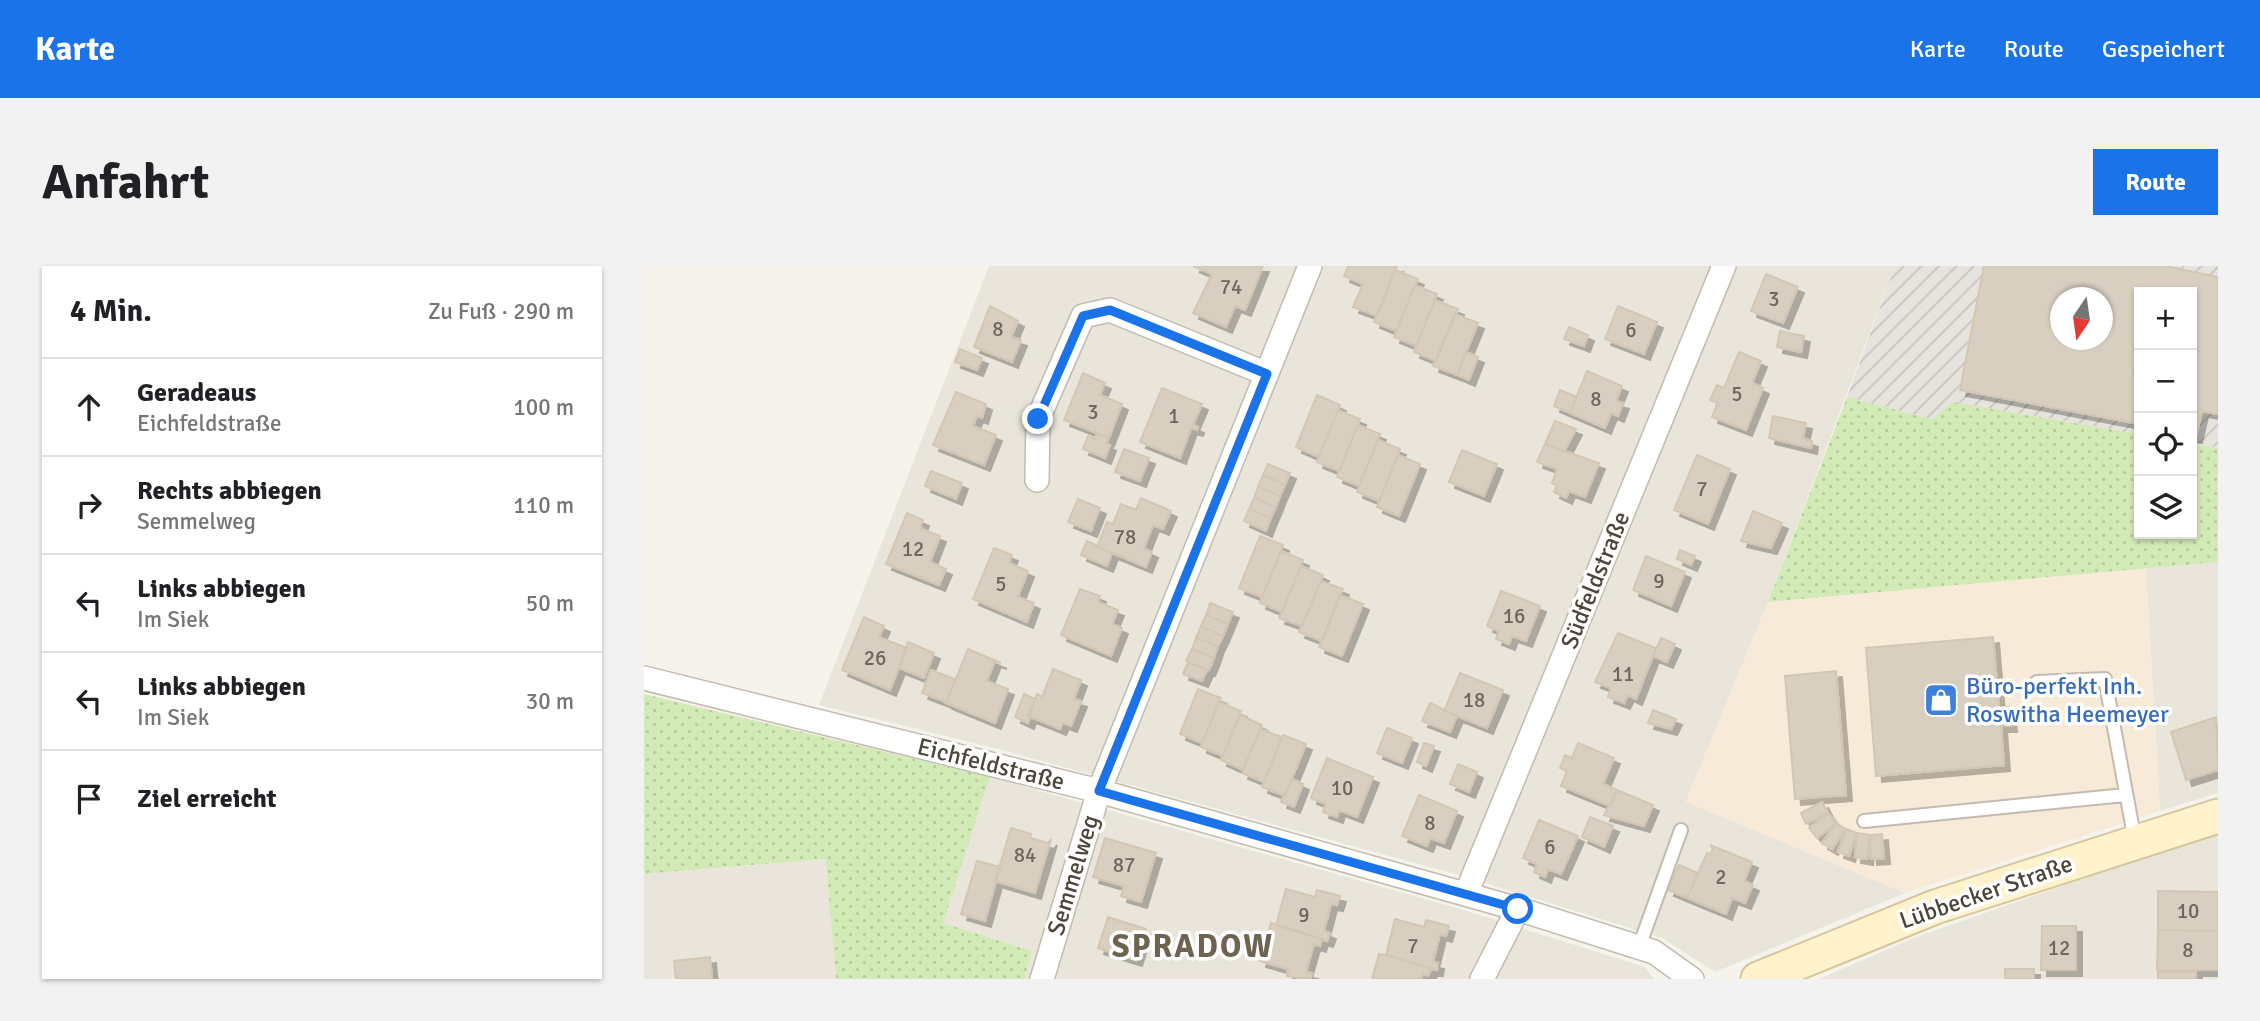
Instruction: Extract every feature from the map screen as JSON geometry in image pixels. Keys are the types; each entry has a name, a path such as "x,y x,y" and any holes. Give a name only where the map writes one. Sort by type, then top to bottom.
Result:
{"main road":[{"name":"Lübbecker Straße","path":"1758,979 1936,907 2218,816"}],"street":[{"name":"Semmelweg","path":"1042,979 1099,791 1310,266"},
{"name":"Südfeldstraße","path":"1466,894 1724,266"},
{"path":"1037,480 1038,419 1083,316 1110,310 1267,374"},
{"name":"Eichfeldstraße","path":"644,678 1099,791 1466,894 1654,952 1692,979"},
{"path":"1482,979 1518,909"}],"lane":[{"path":"2037,682 2105,679 2135,842"},
{"path":"1864,821 2126,795"},
{"path":"1639,947 1681,830"}],"shaded area":[{"path":"989,266 1895,266 1768,602 1686,801 1905,893 1715,972 1662,938 1466,877 998,749 819,705"},
{"path":"1895,266 2218,266 2218,448 2197,444 2197,287 2134,287 2134,433 1953,402 1932,419 1847,397"},
{"path":"2218,562 2218,793 2160,811 2146,568"},
{"path":"2146,568 2160,811 1905,893 1686,802 1768,602"},
{"path":"990,777 1464,910 1645,967 1654,979 1024,979 1032,951 943,923"},
{"path":"2218,831 2218,979 1819,979 1911,939"},
{"path":"827,859 836,979 644,979 644,874"}],"green space":[{"path":"1847,397 1932,419 1953,402 2134,433 2134,539 2197,539 2197,444 2218,448 2218,562 1768,602"},
{"path":"644,694 990,777 943,923 1032,951 1024,979 836,979 826,859 644,874"}],"building":[{"path":"1193,266 1263,266 1245,310 1235,306 1226,327 1193,313 1212,274"},
{"path":"1348,266 1397,266 1377,316 1353,307 1363,284 1344,276"},
{"path":"1984,266 2165,266 2218,277 2218,414 2202,411 2197,433 2197,287 2134,287 2134,423 1960,390"},
{"path":"1395,270 1418,279 1396,331 1374,322"},
{"path":"1766,274 1798,287 1783,323 1751,311"},
{"path":"1415,285 1437,294 1416,346 1394,337"},
{"path":"1435,300 1458,309 1436,361 1414,352"},
{"path":"990,306 1018,321 1011,337 1021,340 1012,362 974,347"},
{"path":"1618,306 1657,322 1644,354 1605,339"},
{"path":"1455,314 1478,323 1457,375 1433,366"},
{"path":"1569,327 1588,335 1584,346 1564,339"},
{"path":"1780,331 1804,336 1801,352 1777,347"},
{"path":"960,349 982,358 977,370 955,362"},
{"path":"1466,352 1478,357 1469,380 1457,375"},
{"path":"1739,352 1761,361 1752,383 1763,388 1746,430 1712,417 1718,403 1710,400 1717,385 1724,388"},
{"path":"1587,371 1622,386 1616,401 1623,403 1618,416 1611,413 1605,428 1570,413"},
{"path":"1083,373 1105,383 1100,395 1122,404 1109,438 1064,420"},
{"path":"1162,388 1202,404 1193,425 1198,427 1197,430 1191,428 1180,458 1140,442"},
{"path":"1560,390 1577,397 1570,413 1554,406"},
{"path":"956,392 986,404 982,418 977,416 973,426 996,435 984,465 933,445"},
{"path":"1317,395 1340,405 1319,457 1296,447"},
{"path":"1338,410 1360,419 1339,471 1317,462"},
{"path":"1773,416 1806,423 1803,438 1812,441 1811,448 1769,438"},
{"path":"1555,421 1576,429 1564,452 1545,444"},
{"path":"1358,425 1380,434 1359,486 1337,477"},
{"path":"1097,433 1109,438 1106,443 1110,445 1105,458 1083,449 1088,436 1095,439"},
{"path":"1378,440 1400,449 1379,501 1357,492"},
{"path":"1545,444 1599,463 1585,497 1569,491 1566,498 1554,492 1557,486 1552,483 1557,469 1537,462"},
{"path":"1124,449 1149,458 1140,481 1115,472"},
{"path":"1462,450 1497,464 1484,496 1449,482"},
{"path":"1398,455 1420,464 1399,516 1377,507"},
{"path":"1697,455 1730,469 1708,524 1674,510"},
{"path":"1268,464 1290,473 1285,485 1263,475"},
{"path":"931,471 962,483 956,499 925,486"},
{"path":"1263,475 1285,485 1280,496 1258,487"},
{"path":"1258,487 1280,496 1276,507 1254,498"},
{"path":"1141,498 1171,511 1163,529 1153,525 1144,548 1152,552 1146,567 1097,547 1107,522 1113,524 1121,504 1136,510"},
{"path":"1254,498 1276,507 1271,518 1249,509"},
{"path":"1078,499 1100,508 1091,531 1068,522"},
{"path":"1249,509 1271,518 1266,531 1244,521"},
{"path":"1753,511 1782,523 1771,548 1741,541"},
{"path":"907,513 923,520 920,528 940,536 930,562 946,569 939,585 886,564"},
{"path":"1260,536 1283,545 1262,597 1239,588"},
{"path":"1087,541 1112,553 1107,566 1081,555"},
{"path":"994,548 1012,555 1009,563 1028,571 1018,597 1034,603 1027,622 973,599"},
{"path":"1680,550 1695,556 1691,565 1677,559"},
{"path":"1281,551 1303,560 1282,612 1260,603"},
{"path":"1646,556 1685,572 1671,606 1633,590"},
{"path":"1301,566 1323,575 1302,626 1279,618"},
{"path":"1321,581 1343,589 1322,641 1299,632"},
{"path":"1080,589 1100,596 1098,602 1118,610 1112,624 1122,628 1111,656 1061,635"},
{"path":"1501,591 1540,606 1526,641 1512,636 1509,644 1496,639 1499,631 1487,626"},
{"path":"1340,595 1363,604 1342,656 1319,647"},
{"path":"1210,603 1233,612 1228,624 1206,615"},
{"path":"1206,615 1228,624 1223,636 1201,626"},
{"path":"864,617 884,626 879,637 907,648 890,690 842,670"},
{"path":"1201,626 1223,636 1218,646 1196,638"},
{"path":"1618,633 1656,648 1636,699 1628,695 1624,703 1608,697 1611,688 1595,682"},
{"path":"1993,637 1999,707 2009,707 2011,726 2001,726 2004,765 1876,776 1866,648"},
{"path":"1196,638 1218,646 1214,658 1192,649"},
{"path":"1661,638 1675,644 1667,662 1653,656"},
{"path":"908,642 934,653 924,678 899,668"},
{"path":"968,649 1001,663 995,661 987,681 1008,689 995,723 946,703"},
{"path":"1192,649 1214,658 1209,670 1186,661"},
{"path":"1188,662 1207,670 1202,681 1183,674"},
{"path":"1053,669 1081,680 1074,699 1081,701 1071,726 1063,723 1060,729 1028,716 1037,694 1042,697"},
{"path":"931,670 955,679 946,702 922,693"},
{"path":"1836,671 1846,795 1795,799 1785,676"},
{"path":"1460,673 1503,690 1487,728 1444,711"},
{"path":"1198,689 1221,698 1202,743 1180,734"},
{"path":"1024,694 1035,699 1028,723 1015,717"},
{"path":"1219,702 1241,711 1223,756 1201,747"},
{"path":"1430,703 1457,716 1450,732 1422,721"},
{"path":"1653,710 1676,719 1671,729 1648,723"},
{"path":"1240,715 1262,725 1243,770 1221,760"},
{"path":"2216,717 2218,770 2186,780 2171,732"},
{"path":"1387,728 1412,738 1402,763 1377,753"},
{"path":"1260,729 1282,737 1264,782 1242,773"},
{"path":"1283,735 1306,744 1285,796 1262,787"},
{"path":"1424,743 1434,746 1426,766 1417,762"},
{"path":"1578,743 1614,758 1603,784 1617,790 1610,806 1561,786 1567,771 1560,768 1565,755 1572,758"},
{"path":"1327,758 1373,777 1357,817 1339,810 1337,817 1323,812 1326,804 1311,798"},
{"path":"1458,764 1477,772 1469,792 1450,784"},
{"path":"1292,779 1303,784 1294,807 1281,802"},
{"path":"1617,790 1653,805 1644,826 1604,815"},
{"path":"1419,795 1457,811 1444,843 1430,838 1427,846 1402,836"},
{"path":"1822,802 1828,813 1806,824 1801,813"},
{"path":"1828,813 1836,823 1817,838 1809,828"},
{"path":"1590,817 1613,826 1604,847 1582,837"},
{"path":"1539,820 1578,836 1561,874 1548,869 1545,877 1534,872 1537,864 1523,858"},
{"path":"1836,823 1846,829 1832,849 1822,843"},
{"path":"1011,828 1031,834 1030,838 1048,843 1051,839 1035,893 995,881"},
{"path":"1846,829 1857,833 1849,856 1838,852"},
{"path":"1857,833 1870,835 1867,859 1855,857"},
{"path":"1882,834 1884,858 1871,859 1870,835"},
{"path":"1105,838 1156,853 1141,902 1121,896 1124,886 1093,877"},
{"path":"1710,845 1752,862 1744,881 1753,885 1745,903 1732,898 1726,914 1687,898 1707,853 1711,854 1713,848"},
{"path":"977,861 1000,867 985,921 961,914"},
{"path":"1679,865 1698,873 1687,898 1668,890"},
{"path":"1286,889 1315,897 1317,890 1340,896 1337,905 1331,904 1324,931 1330,933 1327,941 1276,925"},
{"path":"2158,891 2218,892 2218,931 2158,930"},
{"path":"1108,917 1146,929 1136,960 1098,948"},
{"path":"1395,919 1424,927 1426,920 1449,926 1446,936 1440,934 1433,962 1438,963 1437,970 1386,955"},
{"path":"1271,923 1322,939 1320,946 1314,944 1306,972 1312,973 1310,979 1287,976 1288,969 1260,961"},
{"path":"2042,926 2076,926 2076,970 2041,970"},
{"path":"2158,930 2218,931 2218,970 2157,970"},
{"path":"1379,954 1437,970 1431,970 1428,976 1423,974 1421,979 1372,979"},
{"path":"710,957 712,979 676,979 674,961"},
{"path":"2005,969 2034,969 2034,979 2005,979"},
{"path":"2158,972 2196,972 2196,979 2158,979"}],"place":[{"name":"Büro-perfekt Inh. Roswitha Heemeyer","path":"1941,700"}],"district":[{"name":"SPRADOW","path":"1193,946"}],"route":[{"path":"1038,419 1083,316 1110,310 1267,374 1099,791 1518,909"}]}
